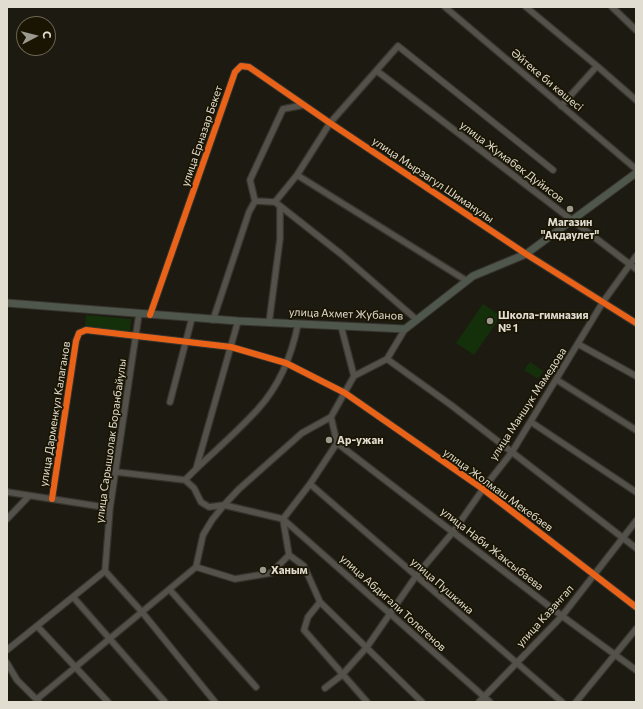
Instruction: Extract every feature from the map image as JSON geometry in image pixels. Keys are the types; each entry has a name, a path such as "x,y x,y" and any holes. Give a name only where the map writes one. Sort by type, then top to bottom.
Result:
{"main road":[{"name":"улица Ахмет Жубанов","path":"7,303 213,320 405,329 473,276 526,254 636,173"}],"street":[{"name":"Әйтеке би көшесі","path":"445,7 636,169"},
{"path":"526,7 636,100"},
{"path":"612,7 636,30"},
{"path":"275,202 297,175 330,123 398,46 553,170"},
{"name":"улица Ерназар Бекет","path":"150,315 235,72 242,66 249,67 330,123"},
{"path":"561,106 597,66"},
{"name":"улица Жумабек Дуйисов","path":"376,71 636,269"},
{"path":"213,320 249,212 255,201 250,180 283,109 304,106"},
{"name":"улица Мырзагул Шиманулы","path":"330,123 526,254 636,323"},
{"path":"297,175 468,280"},
{"path":"255,201 275,202 341,254 417,320"},
{"path":"269,323 280,239 280,207"},
{"name":"улица Маншук Мамедова","path":"325,688 342,675 367,647 416,576 453,532 483,489 512,452 603,302 636,256"},
{"name":"улица Сарышолак Боранбайулы","path":"105,571 110,508 139,314"},
{"path":"170,402 192,318"},
{"path":"196,469 238,321"},
{"path":"186,480 259,408 278,380 293,348 298,324"},
{"path":"341,326 354,376"},
{"path":"7,663 17,680 38,701 75,667 196,567 203,535 212,520 238,489 302,432 331,417 354,376 387,359 405,329"},
{"name":"улица Жолмаш Мекебаев","path":"79,333 86,330 230,347 286,363 345,393 483,489 636,607"},
{"name":"улица Дарменкул Калаганов","path":"52,499 76,341 79,333"},
{"path":"578,344 636,376"},
{"path":"387,359 512,452 636,548"},
{"path":"557,380 636,430"},
{"path":"331,417 337,442 310,484 283,519 289,555 304,566 320,602 422,702"},
{"path":"531,422 636,492"},
{"name":"улица Наби Жаксыбаева","path":"337,442 562,616 636,670"},
{"path":"116,472 186,480 194,488 201,502 209,507 224,505 283,519"},
{"name":"улица Пушкина","path":"310,484 562,702"},
{"path":"7,492 110,508"},
{"path":"7,519 29,496"},
{"name":"улица Абдигали Толегенов","path":"283,519 490,702"},
{"name":"улица Казангап","path":"479,702 562,616 636,520"},
{"path":"196,567 235,579 271,574 289,555"},
{"path":"7,650 74,598 105,571 142,612 215,702"},
{"path":"170,590 256,687"},
{"path":"74,598 165,702"},
{"path":"320,602 308,617 304,630 367,702"},
{"path":"38,627 108,702"},
{"path":"576,702 636,629"}],"green space":[{"path":"483,304 501,316 474,355 456,343"},
{"path":"86,315 131,319 130,332 85,328"},
{"path":"530,362 543,371 538,379 524,370"}],"cycle path":[{"path":"150,315 235,72 241,66 249,67 526,254 636,323"},
{"path":"52,499 76,341 79,333 86,330 231,347 286,363 345,393 483,489 636,607"}],"place":[{"name":"Магазин \"Акдаулет\"","path":"570,209"},
{"name":"Школа-гимназия № 1","path":"490,321"},
{"name":"Ар-ужан","path":"329,440"},
{"name":"Ханым","path":"263,570"}]}
